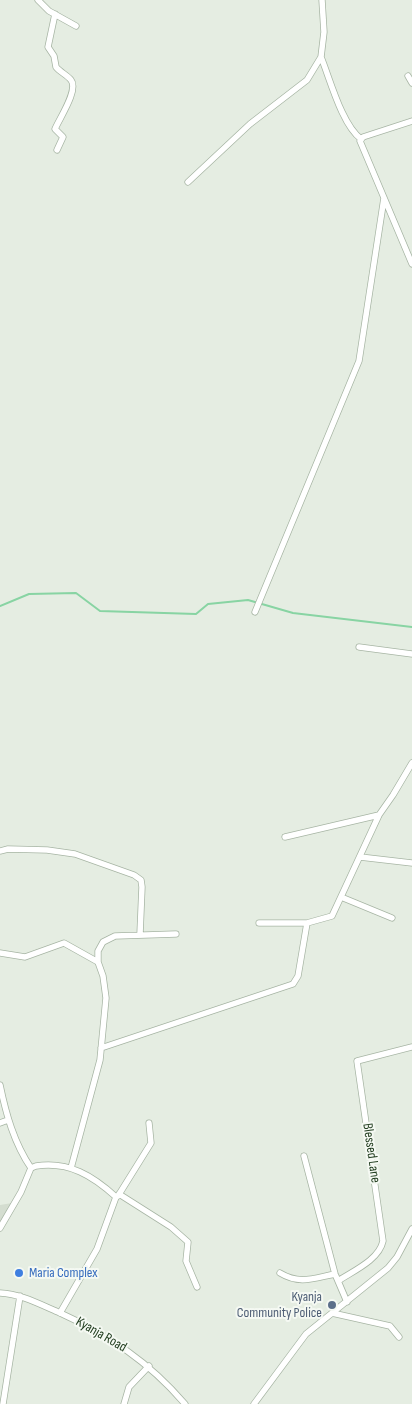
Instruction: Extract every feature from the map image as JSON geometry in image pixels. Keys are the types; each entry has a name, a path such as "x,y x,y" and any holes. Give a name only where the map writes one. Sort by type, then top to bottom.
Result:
{"street":[{"path":"38,0 49,11 76,26"},
{"path":"188,182 250,124 307,80 320,57 324,32 322,0"},
{"path":"55,14 48,47 54,56 56,67 73,85 70,99 56,127 56,131 63,137 58,150"},
{"path":"320,57 344,113 355,134 361,139"},
{"path":"408,76 412,83"},
{"path":"361,139 412,122"},
{"path":"361,139 360,144 412,264"},
{"path":"255,612 359,361 384,198"},
{"path":"359,647 412,654"},
{"path":"259,923 307,923 328,919 341,898 379,814 394,795 412,763"},
{"path":"285,837 379,814"},
{"path":"0,851 8,849 60,851 113,866 136,876 141,880 142,887 140,934"},
{"path":"360,857 412,863"},
{"path":"341,898 392,918"},
{"path":"101,1048 293,984 298,976 307,923"},
{"path":"71,1168 78,1137 98,1074 106,991 98,962 100,947 108,938 140,934 176,934"},
{"path":"0,953 25,957 64,943 98,962"},
{"name":"Blessed Lane","path":"338,1281 372,1258 381,1248 383,1241 357,1061 412,1047"},
{"path":"0,1085 8,1120 20,1152 31,1168"},
{"path":"0,1123 8,1120"},
{"path":"60,1313 97,1249 118,1196 151,1143 149,1123"},
{"path":"304,1156 335,1274 347,1302"},
{"path":"31,1168 41,1165 71,1168 88,1174 118,1196 141,1206 188,1242 186,1261 197,1287"},
{"path":"0,1228 21,1192 31,1168"},
{"path":"254,1404 306,1334 388,1268 397,1257 412,1229"},
{"path":"280,1272 289,1278 300,1281 335,1274"},
{"name":"Kyanja Road","path":"0,1293 20,1296 60,1313 114,1340 149,1366 185,1404"},
{"path":"3,1404 20,1296"},
{"path":"332,1313 390,1326 399,1337"},
{"path":"124,1404 129,1387 149,1366"}],"shaded area":[{"path":"12,1203 0,1225 0,1205"}],"waterway":[{"path":"0,606 29,594 76,593 100,611 196,614 208,604 248,600 293,613 412,627"}],"place":[{"name":"Maria Complex","path":"19,1273"},
{"name":"Kyanja Community Police","path":"332,1305"}]}
